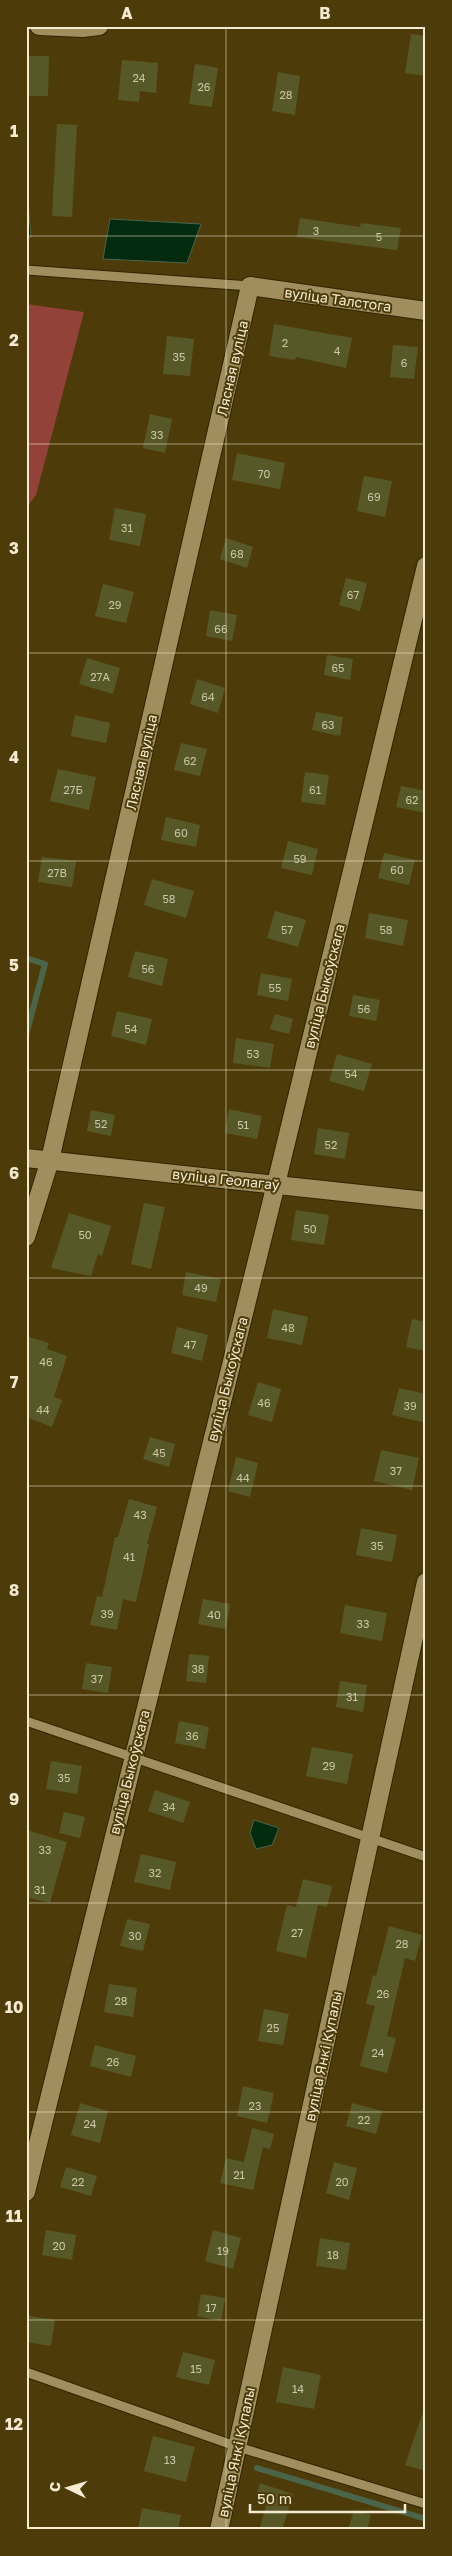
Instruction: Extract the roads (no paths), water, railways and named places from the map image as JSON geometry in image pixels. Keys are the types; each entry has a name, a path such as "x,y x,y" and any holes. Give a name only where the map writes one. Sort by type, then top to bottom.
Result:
{"street":[{"path":"39,26 82,28 99,26"},
{"name":"вуліца Талстога","path":"250,286 426,311"},
{"name":"Лясная вуліца","path":"26,1237 50,1160 250,286"},
{"name":"вуліца Быкоўскага","path":"26,2192 276,1184 426,566"},
{"name":"вуліца Геолагаў","path":"26,1158 426,1201"},
{"name":"вуліца Янкі Купалы","path":"219,2530 426,1582"}],"lane":[{"path":"26,270 250,286"},
{"path":"26,1721 426,1857"},
{"path":"26,2372 238,2447 426,2504"}],"waterway":[{"path":"26,958 45,964 26,1035"},
{"path":"257,2468 426,2519"}]}
